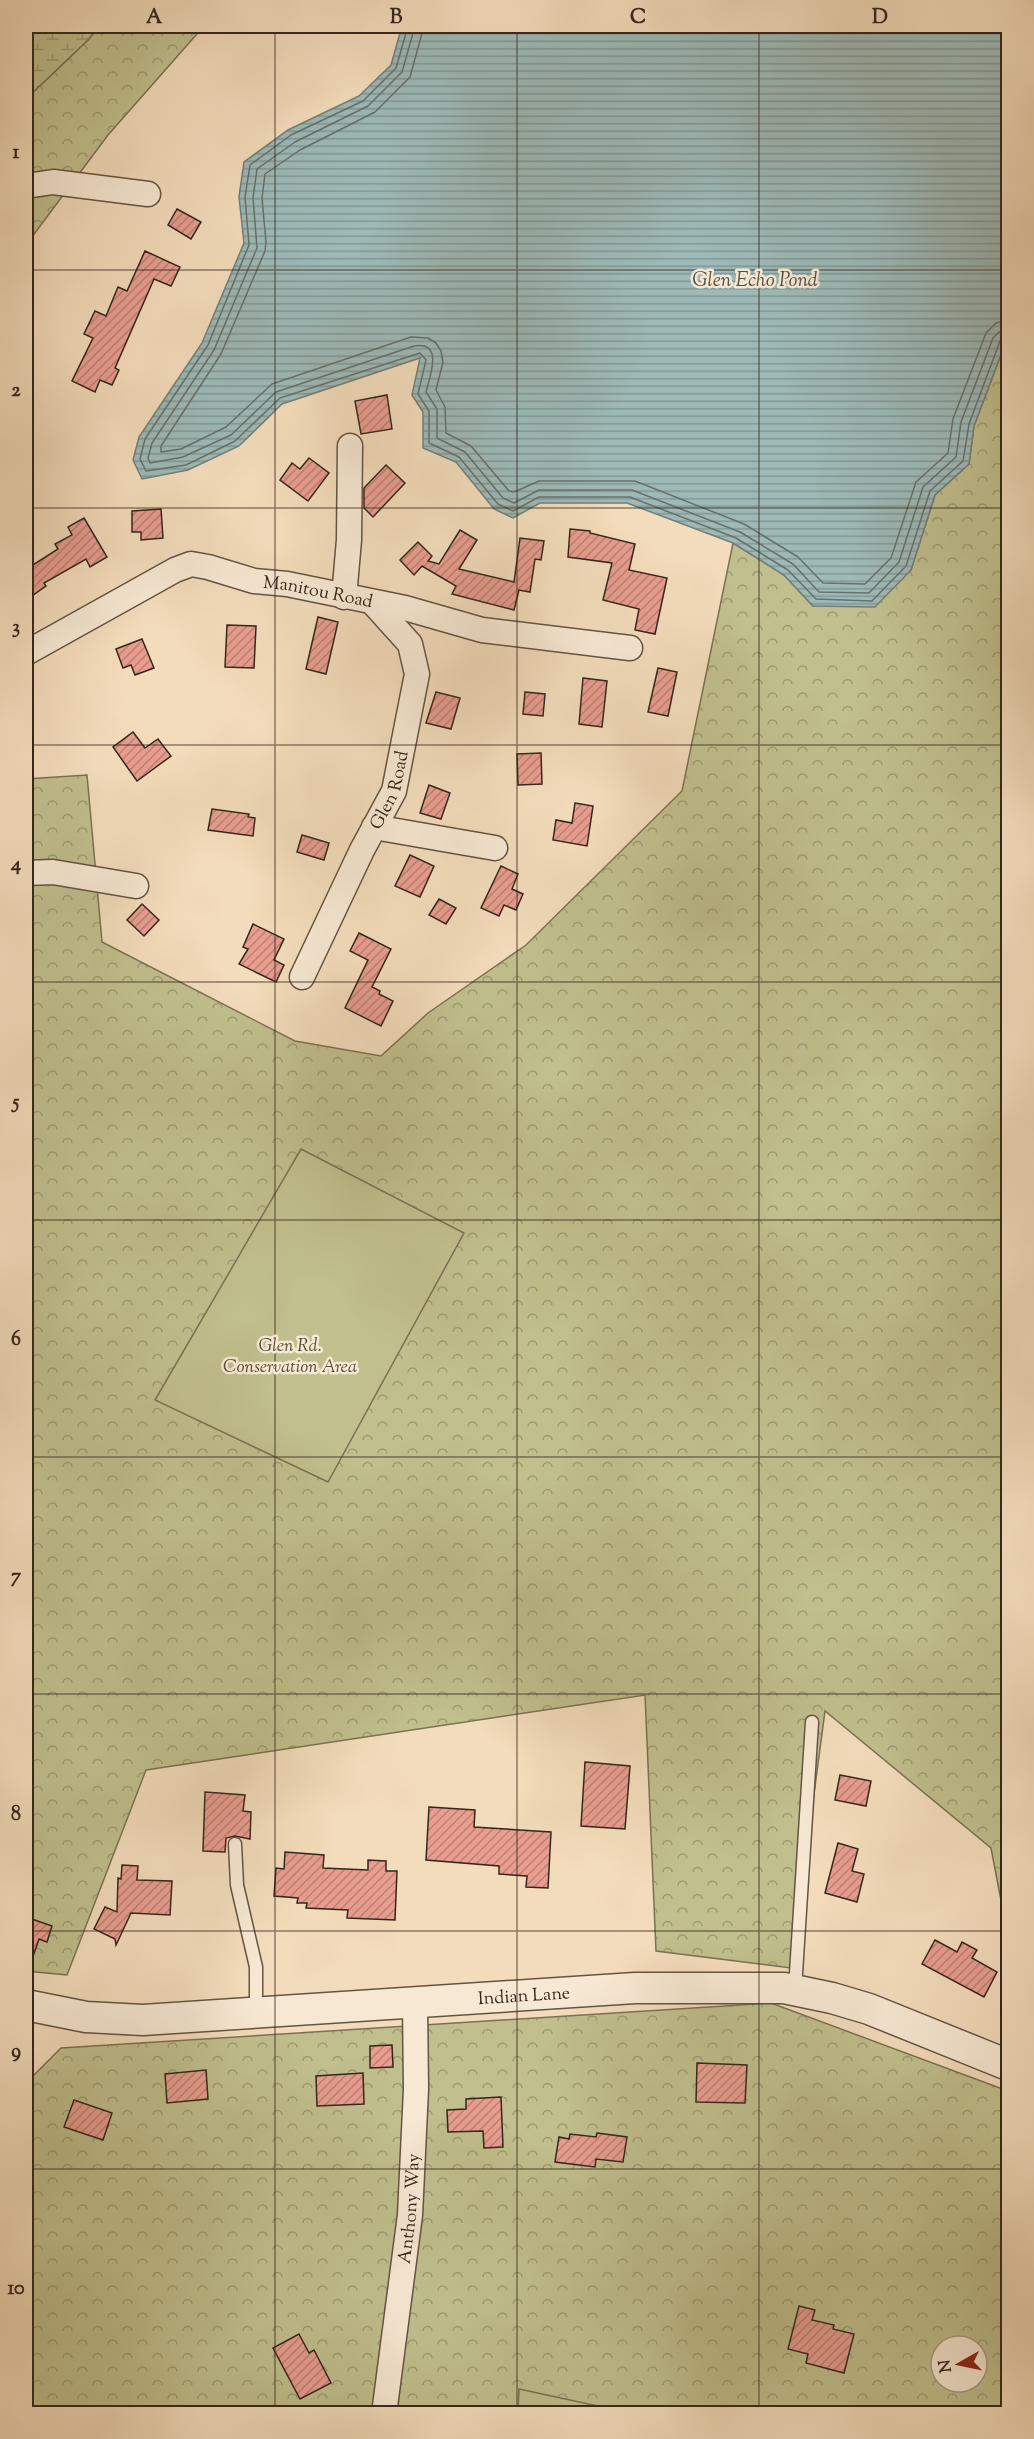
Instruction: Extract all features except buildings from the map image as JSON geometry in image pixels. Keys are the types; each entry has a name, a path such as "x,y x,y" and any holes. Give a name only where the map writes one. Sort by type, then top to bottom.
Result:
{"street":[{"path":"26,186 62,183 148,194"},
{"path":"344,597 349,540 350,446"},
{"name":"Manitou Road","path":"26,653 165,575 191,564 254,581 287,584 405,608 482,630 630,648"},
{"name":"Glen Road","path":"302,977 374,827 394,791 417,674 410,644 373,603"},
{"path":"374,827 495,848"},
{"path":"26,873 53,872 136,886"},
{"name":"Indian Lane","path":"26,2005 86,2017 126,2019 256,2013 635,1988 795,1989 869,2009 1008,2065"},
{"name":"Anthony Way","path":"384,2414 410,2215 416,2089 415,2002"}],"lane":[{"path":"795,1989 812,1722"},
{"path":"235,1845 237,1885 256,1967 256,2013"}],"green space":[{"path":"26,26 98,26 89,39 26,99"},
{"path":"98,26 204,26 108,135 26,245 26,99 89,39"},
{"path":"1008,336 1008,1937 991,1848 825,1711 791,1968 656,1951 645,1695 146,1770 67,1975 26,1971 26,779 87,775 102,942 295,1041 381,1056 428,1013 526,945 682,791 733,543 784,575 813,606 911,570 935,495 969,464 974,426"},
{"name":"Glen Rd. Conservation Area","path":"301,1149 464,1233 328,1482 155,1400"},
{"path":"771,2003 1008,2091 1008,2413 26,2414 26,2083 61,2048"},
{"path":"519,2389 630,2413 518,2413"}],"water":[{"name":"Glen Echo Pond","path":"402,26 1008,26 1008,336 974,426 969,464 935,495 911,570 875,607 813,606 784,575 733,543 627,503 540,503 513,518 494,509 456,462 423,448 423,412 412,395 420,358 282,404 239,446 188,470 142,479 133,460 139,437 202,343 244,243 239,197 244,162 288,130 359,96 391,65"}]}
